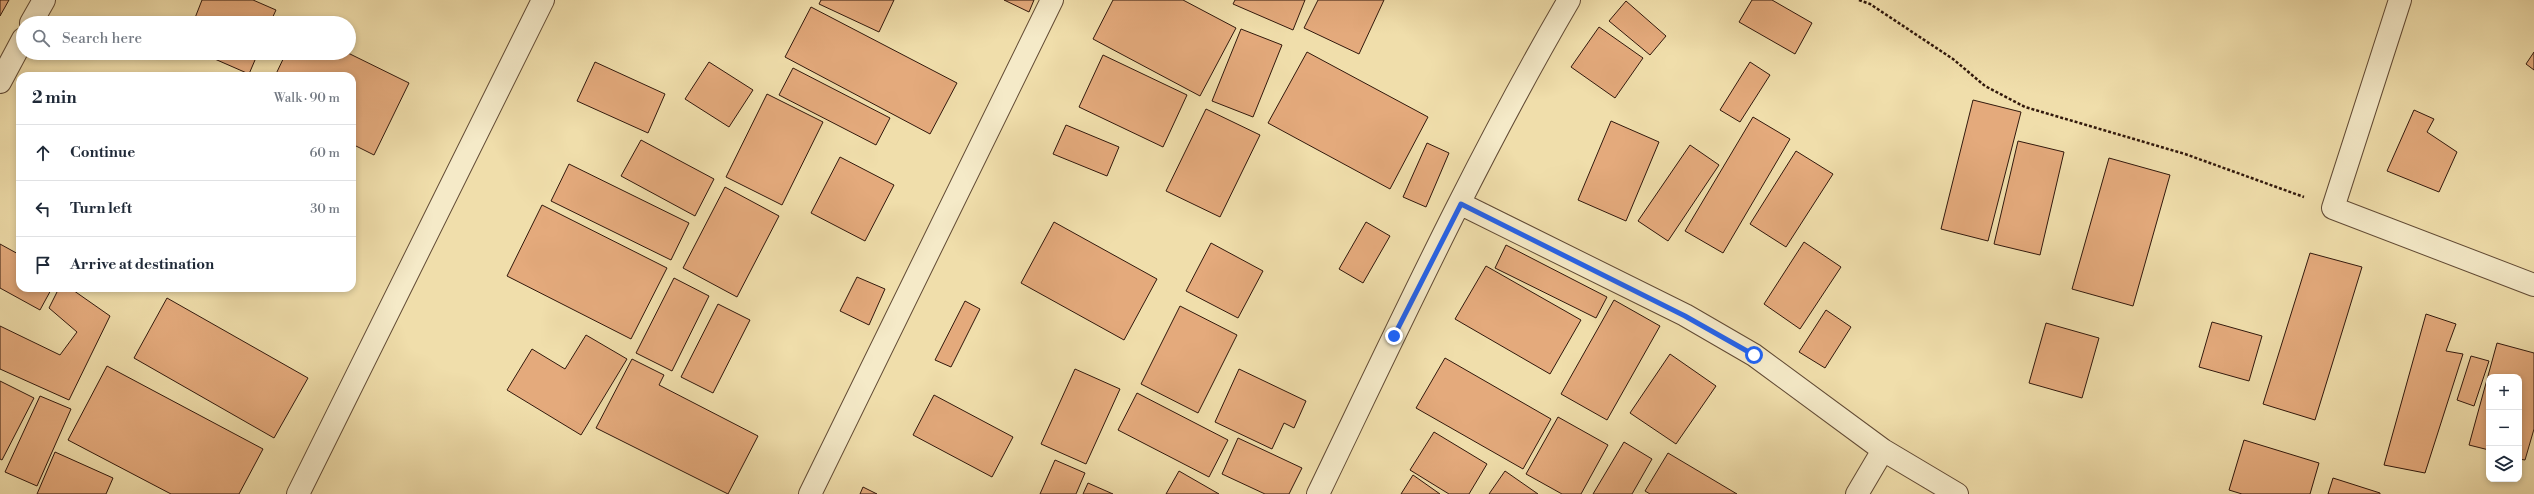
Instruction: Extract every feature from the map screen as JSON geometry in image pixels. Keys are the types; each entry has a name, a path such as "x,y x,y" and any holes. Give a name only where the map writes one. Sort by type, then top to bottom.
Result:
{"street":[{"path":"36,16 44,0"},
{"path":"298,494 543,0"},
{"path":"810,494 1052,0"},
{"path":"1318,494 1533,62 1569,0"},
{"path":"2400,0 2333,208 2534,285"},
{"path":"0,82 16,52"},
{"path":"1461,204 1685,316 1754,355 1883,450 1957,494"},
{"path":"1858,494 1883,450"}],"path":[{"path":"1859,0 1870,4 1953,59 1985,86 2025,107 2185,154 2333,208"}],"building":[{"path":"0,0 9,0 0,16"},
{"path":"202,0 253,0 276,10 273,16 196,16"},
{"path":"821,0 894,0 879,32 819,4"},
{"path":"1004,0 1034,0 1029,12"},
{"path":"1113,0 1183,0 1236,28 1200,96 1093,39"},
{"path":"1235,0 1305,0 1293,30 1233,4"},
{"path":"1318,0 1384,0 1359,54 1304,28"},
{"path":"1752,0 1772,0 1812,23 1795,54 1739,22"},
{"path":"1626,1 1666,36 1650,55 1609,21"},
{"path":"811,7 957,83 930,134 785,57"},
{"path":"1599,27 1643,58 1615,98 1571,67"},
{"path":"1241,29 1282,45 1253,117 1212,101"},
{"path":"1307,52 1428,117 1390,189 1268,123"},
{"path":"2534,52 2534,70 2526,64"},
{"path":"1103,55 1187,95 1163,147 1079,107"},
{"path":"356,57 409,83 374,155 356,146 356,72 277,72 283,60 356,60"},
{"path":"217,60 255,60 250,72 244,72"},
{"path":"595,62 665,94 648,133 577,101"},
{"path":"709,62 753,90 729,127 685,99"},
{"path":"1750,62 1770,75 1740,122 1720,110"},
{"path":"793,68 890,118 876,145 779,95"},
{"path":"767,94 823,122 782,205 726,177"},
{"path":"1973,100 2021,112 1988,241 1941,229"},
{"path":"1206,109 1260,135 1220,217 1166,191"},
{"path":"2414,110 2434,119 2427,132 2457,152 2439,192 2387,171"},
{"path":"1753,117 1790,139 1723,253 1685,231"},
{"path":"1611,121 1659,142 1626,221 1578,200"},
{"path":"1066,125 1119,147 1107,176 1053,154"},
{"path":"641,140 714,179 695,216 621,176"},
{"path":"2018,141 2064,152 2040,255 1994,244"},
{"path":"1427,143 1449,153 1426,207 1403,197"},
{"path":"1690,145 1719,165 1668,241 1638,221"},
{"path":"1796,151 1833,174 1786,247 1750,224"},
{"path":"840,157 894,185 865,241 811,213"},
{"path":"2109,158 2170,175 2133,306 2072,289"},
{"path":"569,164 689,223 671,260 551,201"},
{"path":"725,187 779,216 737,297 683,268"},
{"path":"542,205 667,268 631,339 507,276"},
{"path":"1054,222 1157,279 1124,340 1021,283"},
{"path":"1366,222 1390,236 1363,283 1339,269"},
{"path":"1804,242 1841,267 1800,329 1764,304"},
{"path":"1211,243 1263,271 1238,318 1186,291"},
{"path":"0,244 16,253 16,292 50,292 40,310 0,288"},
{"path":"1506,245 1607,297 1596,318 1495,268"},
{"path":"2310,253 2362,267 2315,420 2263,404"},
{"path":"1486,266 1581,320 1550,374 1455,319"},
{"path":"857,277 885,289 869,325 840,311"},
{"path":"674,278 709,296 672,371 636,353"},
{"path":"57,292 76,292 110,316 69,400 0,369 0,326 60,355 77,332 49,308"},
{"path":"167,298 308,378 274,438 134,358"},
{"path":"1614,300 1660,326 1607,420 1561,394"},
{"path":"965,301 980,309 951,367 935,360"},
{"path":"718,304 750,320 713,393 681,377"},
{"path":"1180,306 1237,335 1198,413 1141,384"},
{"path":"1826,310 1851,327 1825,368 1799,352"},
{"path":"2426,314 2456,324 2446,351 2463,354 2425,473 2384,465"},
{"path":"2212,322 2262,336 2249,381 2199,367"},
{"path":"2046,323 2099,338 2082,398 2029,383"},
{"path":"586,335 627,359 581,435 507,390 532,349 565,369"},
{"path":"2497,343 2534,353 2534,429 2525,460 2522,460 2522,374 2488,374"},
{"path":"1670,354 1716,386 1676,444 1630,413"},
{"path":"2471,356 2489,361 2474,406 2457,400"},
{"path":"1445,358 1551,419 1523,469 1416,408"},
{"path":"632,359 664,375 659,385 758,436 728,494 596,428"},
{"path":"107,366 263,449 239,494 171,494 68,440"},
{"path":"1075,369 1120,389 1086,464 1041,444"},
{"path":"1239,369 1306,401 1294,428 1284,423 1272,449 1215,422"},
{"path":"0,381 34,398 2,460 0,459"},
{"path":"2486,383 2486,449 2469,445"},
{"path":"1137,393 1228,440 1209,477 1118,430"},
{"path":"934,395 1013,437 992,477 913,435"},
{"path":"40,396 71,409 37,486 5,472"},
{"path":"1558,417 1608,445 1581,494 1562,494 1526,474"},
{"path":"1434,432 1487,464 1469,494 1449,494 1410,470"},
{"path":"1238,438 1302,468 1289,494 1265,494 1222,474"},
{"path":"2244,440 2319,463 2310,494 2242,494 2229,490"},
{"path":"1624,442 1652,459 1632,494 1593,494"},
{"path":"55,452 113,478 106,494 37,494"},
{"path":"1668,453 1737,494 1650,494 1645,491"},
{"path":"1055,460 1085,473 1076,494 1040,494"},
{"path":"1179,471 1219,494 1166,494"},
{"path":"1505,471 1538,494 1489,494"},
{"path":"1413,475 1440,494 1401,494"},
{"path":"2333,478 2380,493 2380,494 2328,494"},
{"path":"1088,483 1113,494 1083,494"},
{"path":"863,487 877,494 860,494"}],"route":[{"path":"1394,336 1461,204 1685,316 1754,355"}]}
